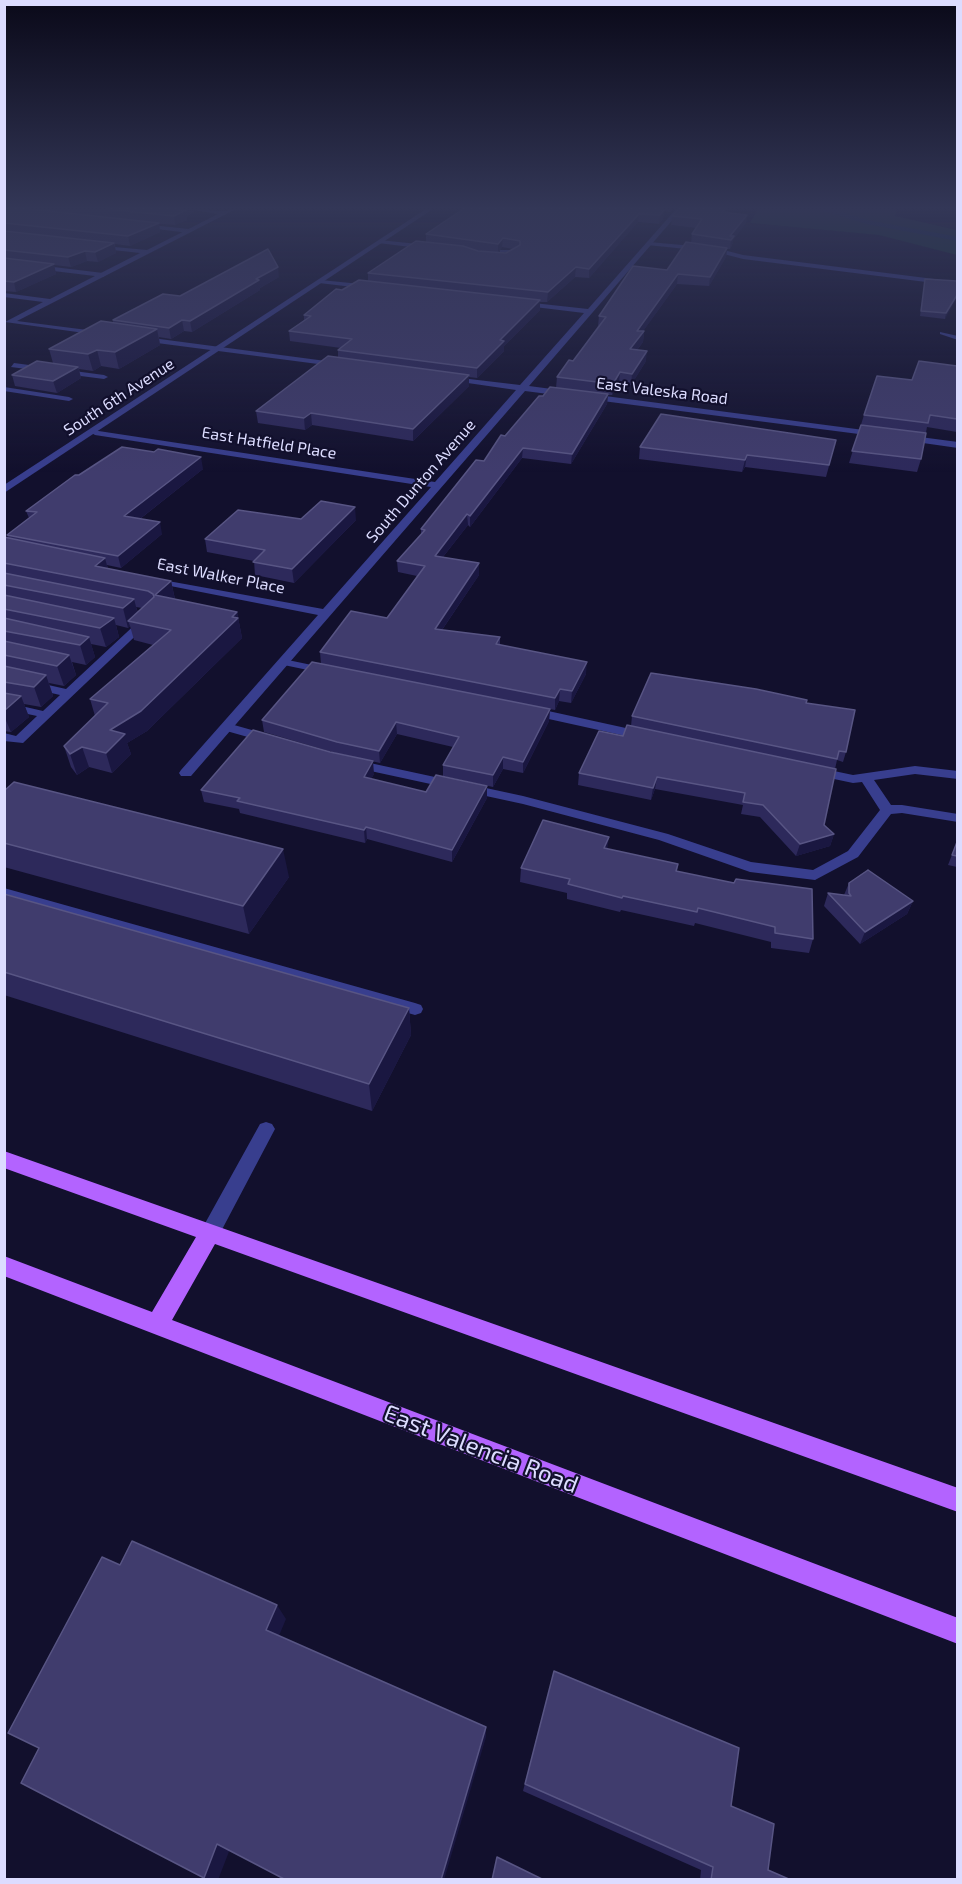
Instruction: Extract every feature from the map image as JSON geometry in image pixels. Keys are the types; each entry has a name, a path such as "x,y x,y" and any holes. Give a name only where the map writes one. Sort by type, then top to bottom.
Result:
{"main road":[{"path":"4,1159 957,1500"},
{"path":"157,1325 210,1233"},
{"name":"East Valencia Road","path":"4,1266 957,1631"}],"street":[{"path":"19,297 51,301"},
{"path":"7,323 59,297"},
{"name":"South 6th Avenue","path":"4,490 299,297"},
{"name":"South Dunton Avenue","path":"186,773 602,297"},
{"path":"506,302 589,311"},
{"path":"7,323 112,335"},
{"path":"123,336 345,365"},
{"name":"East Valeska Road","path":"440,377 887,436"},
{"name":"East Hatfield Place","path":"95,432 438,484"},
{"path":"899,437 957,445"},
{"name":"East Walker Place","path":"142,577 326,613"}],"lane":[{"path":"942,333 957,338"},
{"path":"14,365 105,377"},
{"path":"4,389 69,399"},
{"path":"4,737 19,740 69,693 85,671 125,633 152,615 140,612"},
{"path":"283,662 340,673"},
{"path":"4,678 69,693"},
{"path":"4,705 46,714"},
{"path":"513,707 660,740"},
{"path":"227,726 282,743"},
{"path":"348,762 535,803 663,837 750,867 814,875 853,854 887,810 902,809 957,818"},
{"path":"807,770 852,779 915,770 957,775"},
{"path":"866,777 887,810"},
{"path":"4,892 415,1009"},
{"path":"210,1233 266,1129"}],"building":[{"path":"157,297 231,297 190,321 182,320 169,328 113,320"},
{"path":"326,297 512,297 540,300 500,340 504,341 477,368 338,350 352,339 289,331 311,316 304,315"},
{"path":"612,297 662,297 637,331 644,331 630,349 647,351 632,374 620,372 613,384 557,377 569,360 573,361 606,317 599,316"},
{"path":"923,297 956,297 946,313 921,311"},
{"path":"101,321 157,329 115,352 97,350 88,354 49,349"},
{"path":"328,356 469,375 413,429 311,413 304,418 256,411"},
{"path":"37,361 78,367 53,381 12,375"},
{"path":"919,361 957,366 957,419 930,415 928,423 864,415 877,376 912,380"},
{"path":"550,387 608,394 572,454 523,448 470,516 467,514 435,556 479,563 435,629 500,637 496,644 587,662 572,691 560,689 555,698 320,652 351,611 387,618 425,566 397,561 425,530 421,529 476,460 484,461 501,435 505,436 539,396 543,396"},
{"path":"661,414 836,440 829,465 747,455 745,460 640,447"},
{"path":"861,425 926,433 921,459 852,451"},
{"path":"122,447 154,452 158,449 201,457 124,516 160,522 118,556 7,535 37,512 26,511 75,475 79,475"},
{"path":"321,501 355,507 292,569 253,562 265,550 205,539 238,510 301,519"},
{"path":"4,537 105,558 95,566 171,581 155,595 237,612 232,617 238,618 141,711 110,730 125,734 106,753 82,747 70,754 64,746 108,703 90,699 171,630 128,621 154,597 148,591 4,563"},
{"path":"4,573 134,599 123,608 4,585"},
{"path":"4,595 114,618 100,628 4,609"},
{"path":"4,618 89,637 80,645 4,631"},
{"path":"4,641 69,655 57,666 4,655"},
{"path":"312,662 550,709 523,762 503,757 493,775 443,765 459,737 396,722 379,751 337,742 262,720"},
{"path":"4,666 46,675 34,687 4,682"},
{"path":"651,673 756,689 807,700 806,703 855,710 846,752 839,751 837,759 632,716"},
{"path":"4,693 21,696 4,711"},
{"path":"627,725 836,769 824,825 834,834 800,844 763,805 743,802 745,793 657,777 653,788 579,773 599,731 623,736"},
{"path":"253,730 330,752 373,761 364,777 426,792 436,775 487,786 452,850 366,827 364,830 237,801 240,798 201,790"},
{"path":"14,782 283,849 243,906 4,843 4,791"},
{"path":"543,820 609,837 604,848 678,864 676,871 734,883 736,879 812,889 813,939 775,933 775,927 698,908 697,912 623,896 622,898 568,884 570,879 521,868"},
{"path":"957,842 957,856 952,855"},
{"path":"868,870 913,901 865,932 828,893 851,896 849,883"},
{"path":"4,894 409,1008 369,1084 4,972"},
{"path":"132,1541 277,1605 266,1630 486,1727 441,1880 286,1880 217,1844 204,1878 21,1783 39,1748 8,1733 102,1557 120,1565"},
{"path":"554,1671 739,1748 731,1806 774,1824 768,1870 791,1880 711,1880 713,1867 525,1784"},
{"path":"497,1857 544,1880 492,1880"}]}
